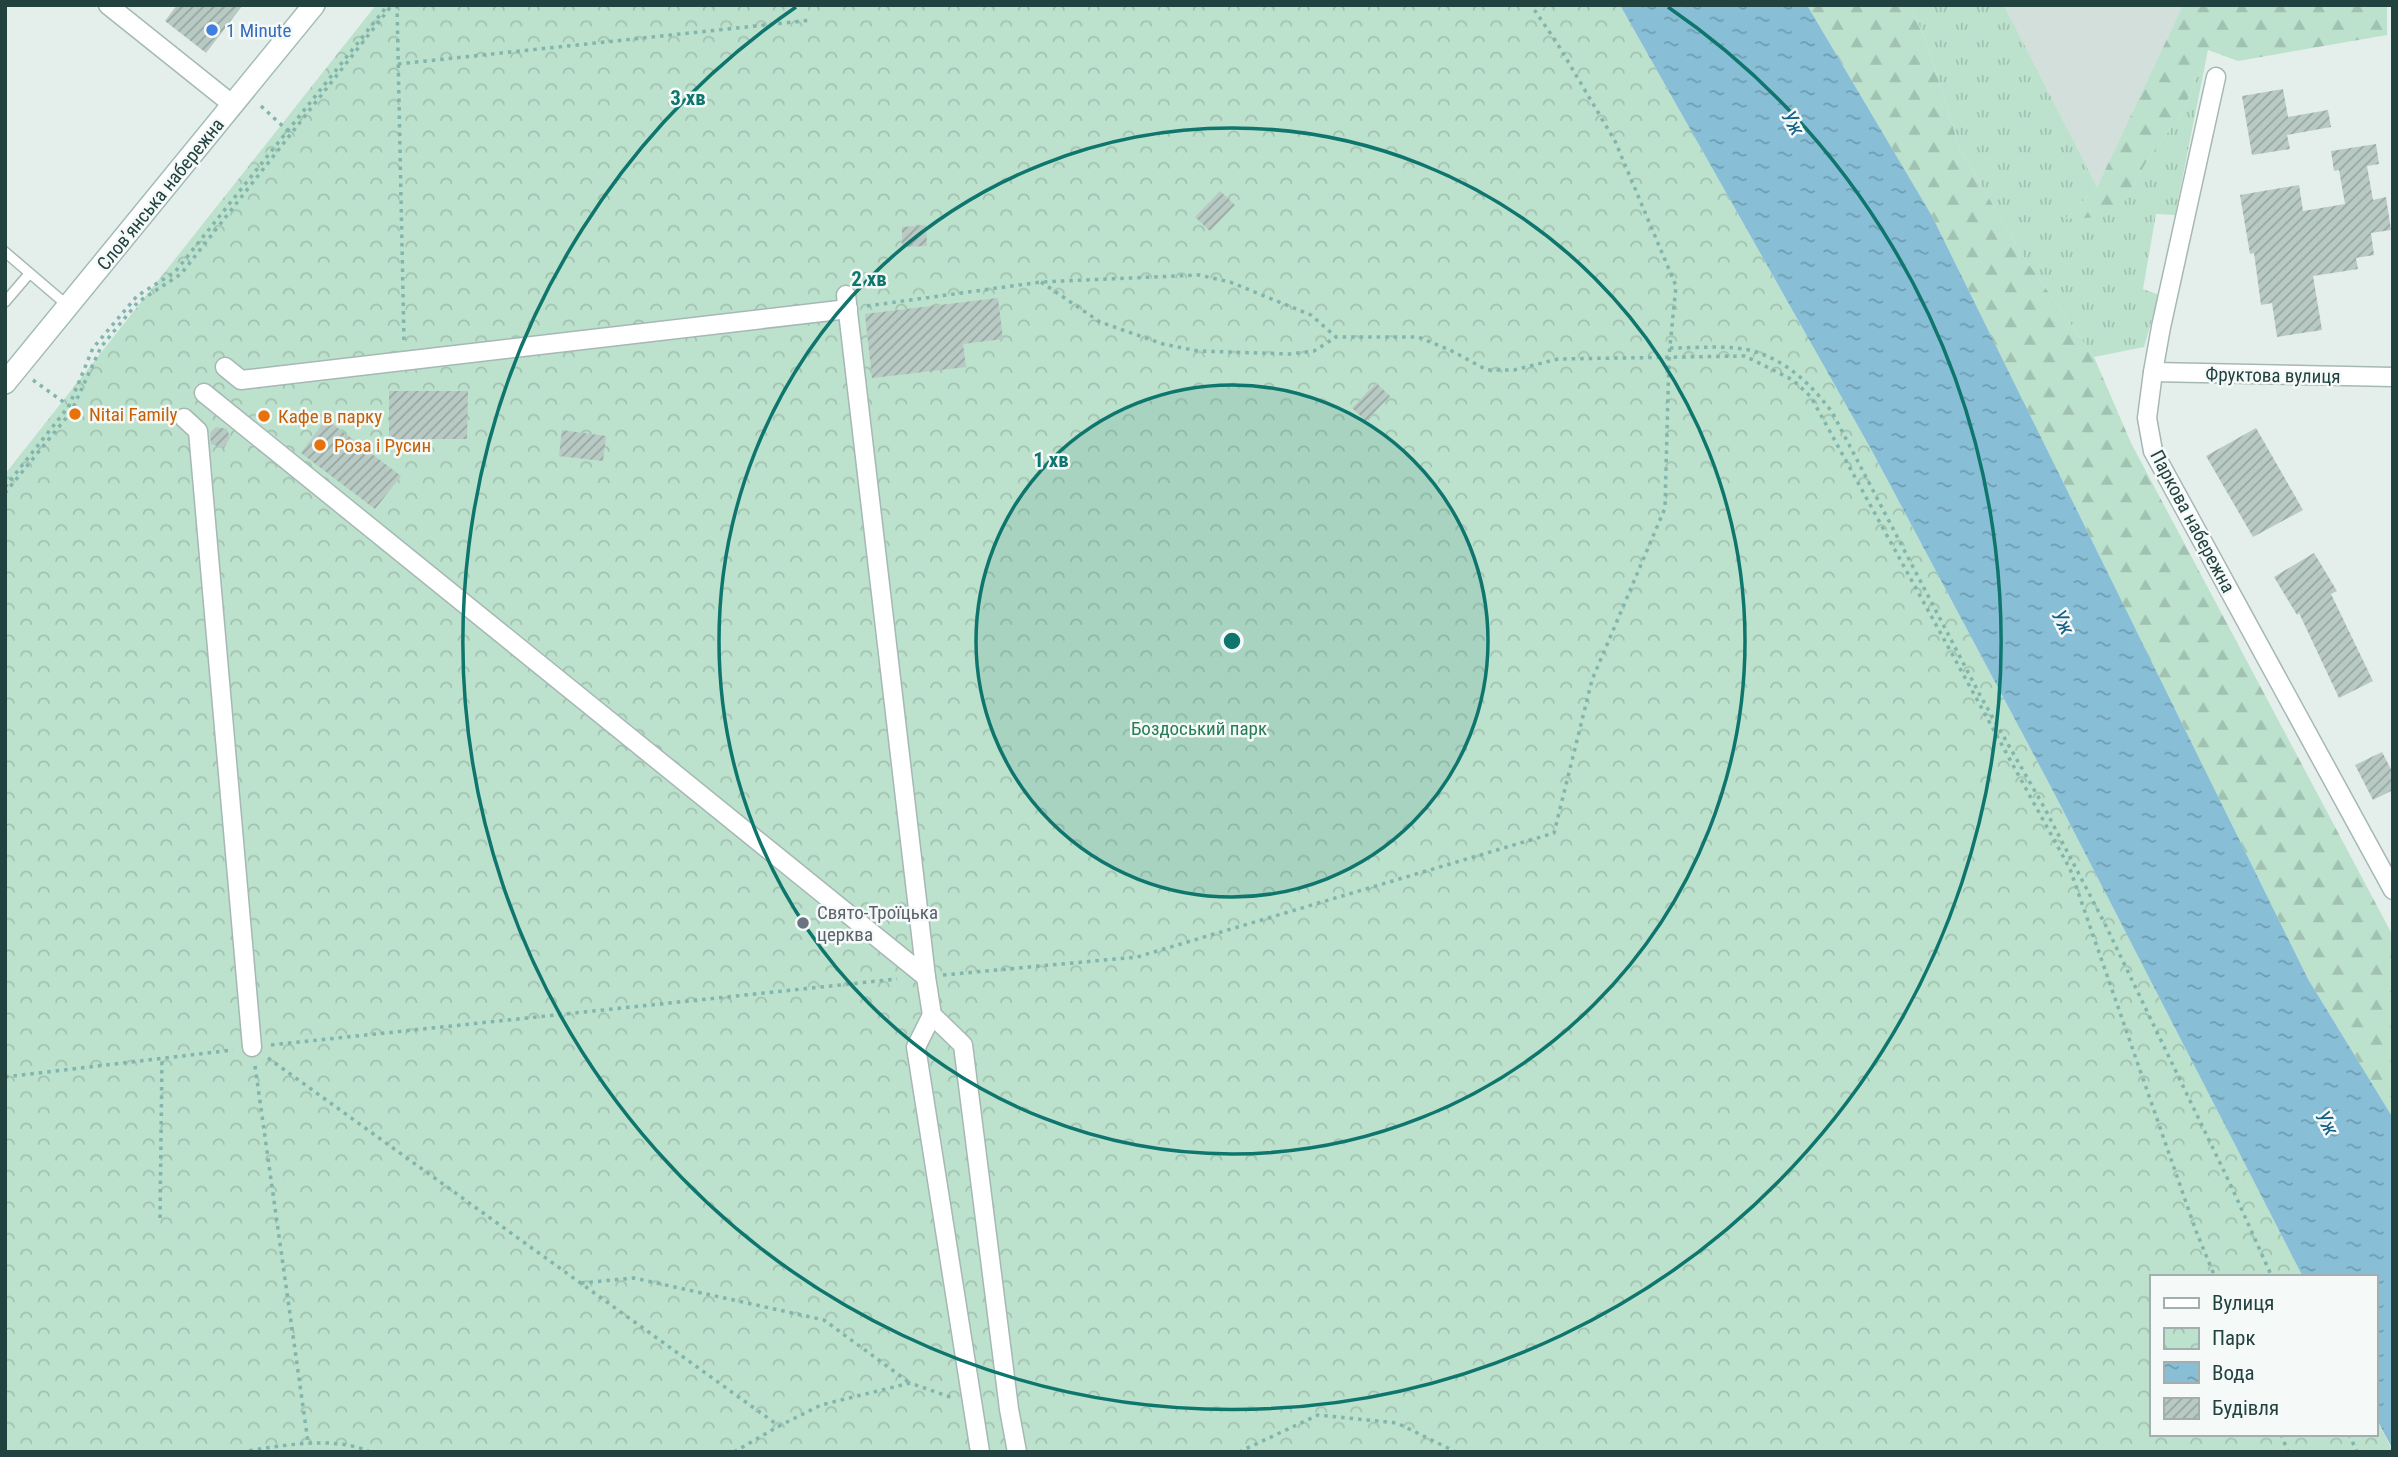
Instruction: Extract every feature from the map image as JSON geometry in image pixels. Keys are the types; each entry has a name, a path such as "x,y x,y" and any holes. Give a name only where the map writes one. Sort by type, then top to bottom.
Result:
{"street":[{"path":"108,5 233,105"},
{"name":"Словʼянська набережна","path":"8,378 314,5"},
{"name":"Паркова набережна","path":"2216,77 2153,372 2147,418 2153,451 2393,890"},
{"path":"225,367 241,380 847,302 932,1015 916,1047 980,1452"},
{"name":"Фруктова вулиця","path":"2153,372 2393,377"},
{"path":"204,393 926,977"},
{"path":"184,418 198,431 252,1047"},
{"path":"932,1015 963,1045 1009,1409 1017,1452"}],"lane":[{"path":"5,252 68,306"},
{"path":"5,302 29,274"}],"path":[{"path":"392,5 398,64 404,361"},
{"path":"5,487 69,406 93,348 137,296 175,272 392,5"},
{"path":"5,494 71,412 101,347 138,302 181,274 392,5"},
{"path":"5,1077 252,1047 830,985 1137,957 1553,833 1592,680 1665,509 1669,356 1676,286 1615,141 1557,43 1531,5"},
{"path":"398,64 812,20"},
{"path":"261,106 288,131"},
{"path":"847,302 1041,282 1199,275 1230,282 1311,315 1336,337"},
{"path":"1041,282 1100,322 1163,344 1186,349 1224,353 1290,354 1314,351 1336,337 1418,337 1450,350 1486,370 1514,370 1558,359 1745,356 1793,380 1811,397 2070,869 2196,1231 2214,1275"},
{"path":"1670,348 1737,348 1769,356 1798,375 1816,391 1832,412 1981,697 2044,807 2106,926 2234,1190 2272,1275"},
{"path":"8,378 69,406"},
{"path":"252,1047 779,1426"},
{"path":"252,1047 309,1442"},
{"path":"160,1218 162,1058"},
{"path":"581,1283 634,1278 824,1320 910,1383 973,1411"},
{"path":"734,1452 821,1405 910,1383"},
{"path":"1239,1452 1318,1415 1397,1423 1456,1452"},
{"path":"2350,1436 2357,1452"},
{"path":"241,1452 309,1442 360,1447 370,1452"}],"shaded area":[{"path":"2004,5 2183,5 2097,187"}],"green space":[{"name":"Боздоський парк","path":"376,5 1620,5 1872,451 2053,791 2302,1275 2150,1275 2150,1436 2377,1436 2377,1420 2393,1452 5,1452 5,474"},
{"path":"1807,5 1910,5 1926,40 1959,147 2023,256 2094,357 2131,443 2393,936 2393,1118 2308,979 1932,216"},
{"path":"1910,5 2004,5 2097,187 2066,218 2122,205 2148,159 2182,113 2208,50 2175,215 2156,214 2143,289 2159,295 2144,347 2094,357 2023,256 1959,147 1926,40"},
{"path":"2183,5 2387,5 2387,35 2238,61 2208,50 2182,113 2148,159 2122,205 2101,217 2065,219 2097,187"}],"water":[{"name":"Уж","path":"1620,5 1807,5 1932,216 2308,979 2393,1118 2393,1450 2377,1420 2377,1275 2302,1275 2053,791 1872,451"}],"building":[{"path":"177,5 243,5 206,53 165,21"},
{"path":"2283,89 2288,117 2328,110 2331,127 2287,135 2290,149 2252,155 2242,96"},
{"path":"2376,144 2379,164 2367,166 2373,200 2386,197 2391,230 2371,233 2374,255 2356,258 2358,269 2313,276 2322,330 2277,337 2272,303 2261,305 2254,253 2250,254 2240,195 2299,185 2303,211 2345,204 2339,170 2334,171 2331,151"},
{"path":"1220,191 1235,205 1210,231 1195,217"},
{"path":"926,225 927,246 902,247 902,227"},
{"path":"998,298 1003,339 963,344 966,367 872,378 865,314"},
{"path":"1376,383 1390,396 1366,421 1352,408"},
{"path":"389,391 468,391 467,439 389,439"},
{"path":"326,419 401,476 375,509 301,453"},
{"path":"216,427 227,429 230,438 224,448 211,444 210,433"},
{"path":"2256,428 2303,510 2253,537 2206,456"},
{"path":"562,430 606,436 603,461 559,456"},
{"path":"2314,553 2337,591 2331,594 2373,681 2339,698 2299,613 2297,615 2274,577"},
{"path":"2382,752 2393,773 2393,790 2373,800 2355,765"}],"place":[{"name":"1 Minute","path":"212,30"},
{"name":"Nitai Family","path":"75,414"},
{"name":"Кафе в парку","path":"264,416"},
{"name":"Роза і Русин","path":"320,445"},
{"name":"Свято-Троїцька церква","path":"803,923"}]}
